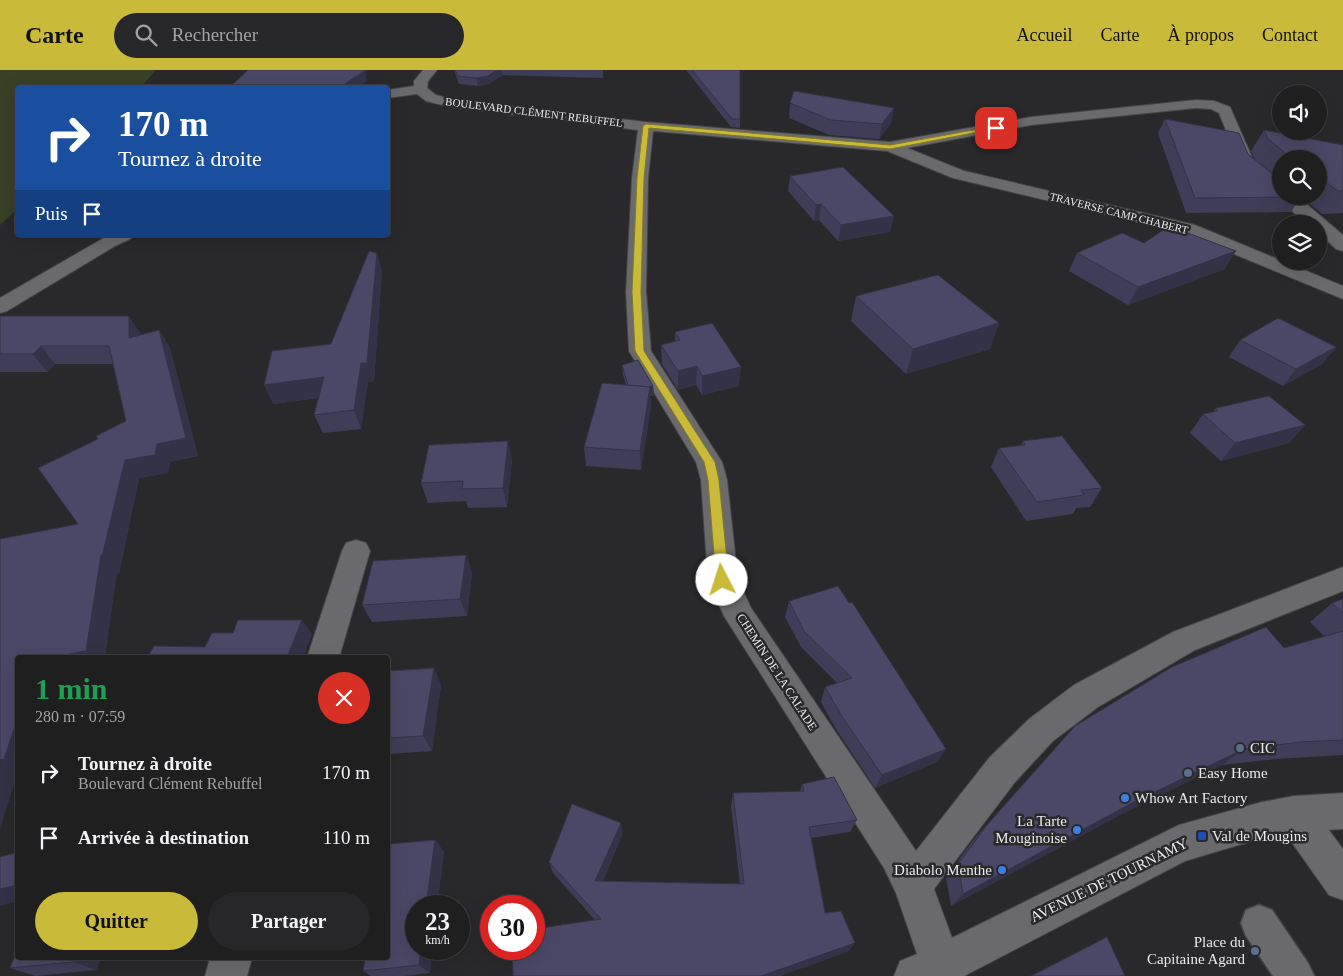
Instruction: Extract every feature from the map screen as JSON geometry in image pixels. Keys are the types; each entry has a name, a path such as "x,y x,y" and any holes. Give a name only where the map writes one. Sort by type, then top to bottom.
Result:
{"street":[{"path":"390,94 420,89 421,81 430,70"},
{"name":"BOULEVARD CLÉMENT REBUFFEL","path":"420,89 431,98 450,102 646,126 890,147 1031,121 1196,104 1214,105 1226,110 1247,164 1272,185"},
{"name":"CHEMIN DE LA CALADE","path":"646,126 640,178 637,282 640,351 709,462 714,480 722,580 739,616 897,855 913,885"},
{"name":"TRAVERSE CAMP CHABERT","path":"890,147 959,175 1189,229 1343,293"},
{"path":"1296,205 1308,215"},
{"path":"1327,232 1343,245"},
{"path":"0,307 119,237"},
{"path":"324,655 356,551"},
{"path":"929,970 913,885 1002,770 1041,730 1086,696 1184,641 1343,578"},
{"name":"AVENUE DE TOURNAMY","path":"929,970 1179,844 1262,820 1294,814 1343,811"},
{"path":"1294,814 1343,882"},
{"path":"226,976 231,960"}],"lane":[{"path":"1260,923 1295,976"}],"green space":[{"path":"0,70 156,70 143,85 15,85 15,211 0,225"}],"building":[{"path":"248,70 364,70 343,85 232,85"},
{"path":"455,70 497,70 488,76 476,78 458,76"},
{"path":"692,70 740,71 740,119 732,119"},
{"path":"794,91 894,108 882,124 831,120 790,103"},
{"path":"1165,119 1239,133 1248,154 1272,174 1272,197 1195,198"},
{"path":"1264,130 1272,132 1272,140 1317,140 1343,145 1343,191 1338,191 1327,183 1327,150 1282,150 1268,139"},
{"path":"843,167 894,216 841,225 821,204 816,205 790,176"},
{"path":"1169,226 1236,251 1138,287 1077,253 1122,233 1144,243"},
{"path":"369,251 377,253 367,363 361,363 354,410 314,415 324,377 264,385 272,351 331,344"},
{"path":"938,275 999,323 913,349 856,296"},
{"path":"0,316 129,316 129,338 159,330 186,438 157,444 155,455 125,460 102,557 101,555 86,651 64,655 15,655 15,726 4,759 0,760 0,539 78,524 38,468 98,439 96,436 126,421 109,346 41,346 33,354 0,354"},
{"path":"1278,318 1336,347 1296,369 1240,340"},
{"path":"712,323 741,367 702,376 697,366 678,371 661,345 680,340 675,332"},
{"path":"638,360 653,386 628,385 622,365"},
{"path":"602,383 650,387 640,451 584,447"},
{"path":"1269,396 1305,425 1235,443 1203,414 1218,411 1216,408"},
{"path":"1062,436 1102,488 1081,490 1084,495 1037,502 999,448 1025,445 1023,441"},
{"path":"508,441 503,488 462,489 463,481 421,483 429,445"},
{"path":"466,555 460,599 362,605 373,561"},
{"path":"838,586 849,603 852,602 946,749 882,775 841,715 825,687 852,678 804,631 789,601"},
{"path":"1343,599 1343,613 1332,603"},
{"path":"238,620 302,620 288,655 149,655 154,646 205,647 212,633 233,633"},
{"path":"1266,627 1284,648 1343,631 1343,740 1300,742 1244,749 1134,802 963,894 958,864 987,825 1075,726 1172,667"},
{"path":"434,668 423,736 390,738 390,671"},
{"path":"834,777 857,820 809,827 825,913 841,911 855,943 761,976 513,976 512,960 545,960 545,927 601,919 549,862 572,804 621,823 595,881 744,884 733,793 804,791 802,784"},
{"path":"435,840 428,895 405,895 405,960 420,960 419,965 363,971 365,960 390,960 390,844"},
{"path":"15,853 15,886 0,889 0,857"},
{"path":"1107,937 1125,976 1031,976"},
{"path":"15,956 15,960 74,960 73,962 10,968"}],"place":[{"name":"CIC","path":"1240,748"},
{"name":"Easy Home","path":"1188,773"},
{"name":"Whow Art Factory","path":"1125,798"},
{"name":"La Tarte Mouginoise","path":"1077,830"},
{"name":"Val de Mougins","path":"1202,836"},
{"name":"Diabolo Menthe","path":"1002,870"},
{"name":"Place du Capitaine Agard","path":"1255,951"}],"route":[{"path":"722,580 714,480 709,462 640,351 636,292 640,178 646,126 890,147 996,128"}]}
